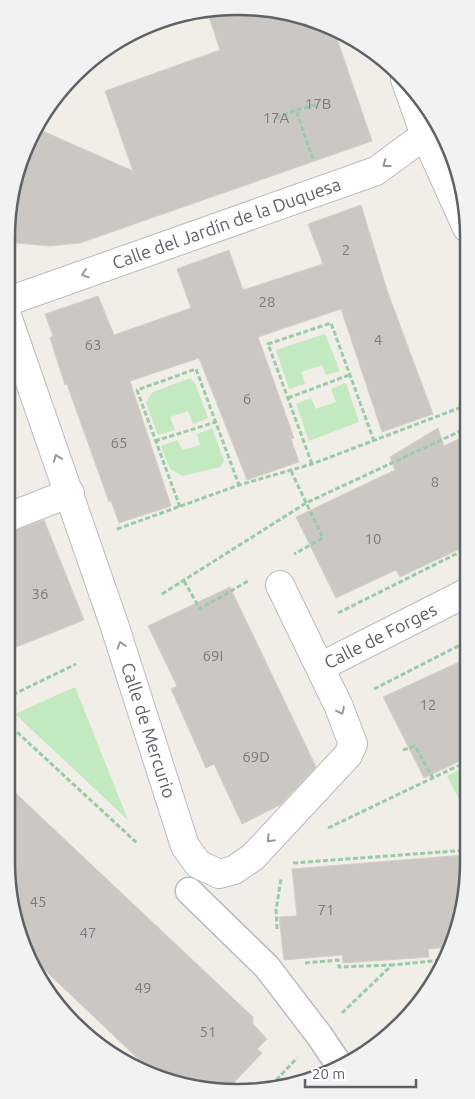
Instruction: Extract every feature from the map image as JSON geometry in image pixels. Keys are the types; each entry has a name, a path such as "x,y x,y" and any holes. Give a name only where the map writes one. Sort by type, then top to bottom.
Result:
{"street":[{"path":"422,113 432,132 457,200"},
{"name":"Calle del Jardín de la Duquesa","path":"15,299 376,171 432,132"},
{"name":"Calle de Mercurio","path":"15,338 70,493 185,846 198,864 219,874 234,870 253,857 348,755 353,744 351,732 320,667"},
{"path":"15,514 70,493"},
{"name":"Calle de Forges","path":"280,585 320,667 460,596"},
{"path":"189,891 270,966 337,1061"}],"path":[{"path":"276,118 318,104"},
{"path":"296,110 314,161"},
{"path":"312,464 268,344 331,323 374,441"},
{"path":"180,507 137,390 196,370 239,485"},
{"path":"288,398 349,375"},
{"path":"116,530 239,485 312,464 460,408"},
{"path":"156,441 216,422"},
{"path":"162,594 306,503 460,431"},
{"path":"338,613 460,552"},
{"path":"374,689 460,645"},
{"path":"15,694 76,664"},
{"path":"15,730 138,843"},
{"path":"403,750 415,746 433,778"},
{"path":"319,832 460,765"},
{"path":"288,864 460,851"},
{"path":"281,879 276,910 277,937 271,936 270,966 338,960 339,967 437,960"},
{"path":"275,1081 319,1034 392,964"}],"green space":[{"path":"325,334 340,371 326,375 322,365 301,372 305,384 289,389 276,350"},
{"path":"190,378 195,383 208,418 193,424 188,411 170,417 175,430 158,435 146,402 153,392"},
{"path":"346,383 359,422 309,441 296,404 311,398 316,409 336,402 331,389"},
{"path":"212,428 224,461 220,467 183,476 170,469 161,446 177,440 183,450 200,445 197,434"},
{"path":"75,687 128,820 15,714"},
{"path":"460,769 460,801 447,776"}],"building":[{"path":"252,15 281,19 309,27 337,38 372,141 80,243 49,246 15,243 15,223 19,194 32,152 42,131 133,171 105,91 220,50 209,17"},
{"path":"361,205 388,293 433,414 382,432 341,309 258,337 294,438 291,439 299,462 247,480 199,358 130,381 171,506 119,523 111,501 109,502 67,384 65,385 50,338 53,336 45,314 98,296 114,335 191,308 177,269 229,250 243,290 323,264 308,224"},
{"path":"438,428 444,446 460,438 460,549 400,577 396,570 336,598 296,517 395,470 390,457"},
{"path":"44,520 84,620 16,647 15,645 15,531"},
{"path":"230,587 316,767 280,805 242,824 214,764 206,768 171,689 177,686 148,626"},
{"path":"460,662 460,761 424,778 383,697"},
{"path":"15,792 253,1017 253,1024 267,1039 257,1049 262,1053 233,1084 194,1080 142,1062 42,968 38,960 27,933 17,891 15,876"},
{"path":"460,855 460,876 456,905 443,948 428,949 429,957 343,963 342,955 284,960 279,917 297,916 292,869"}]}
